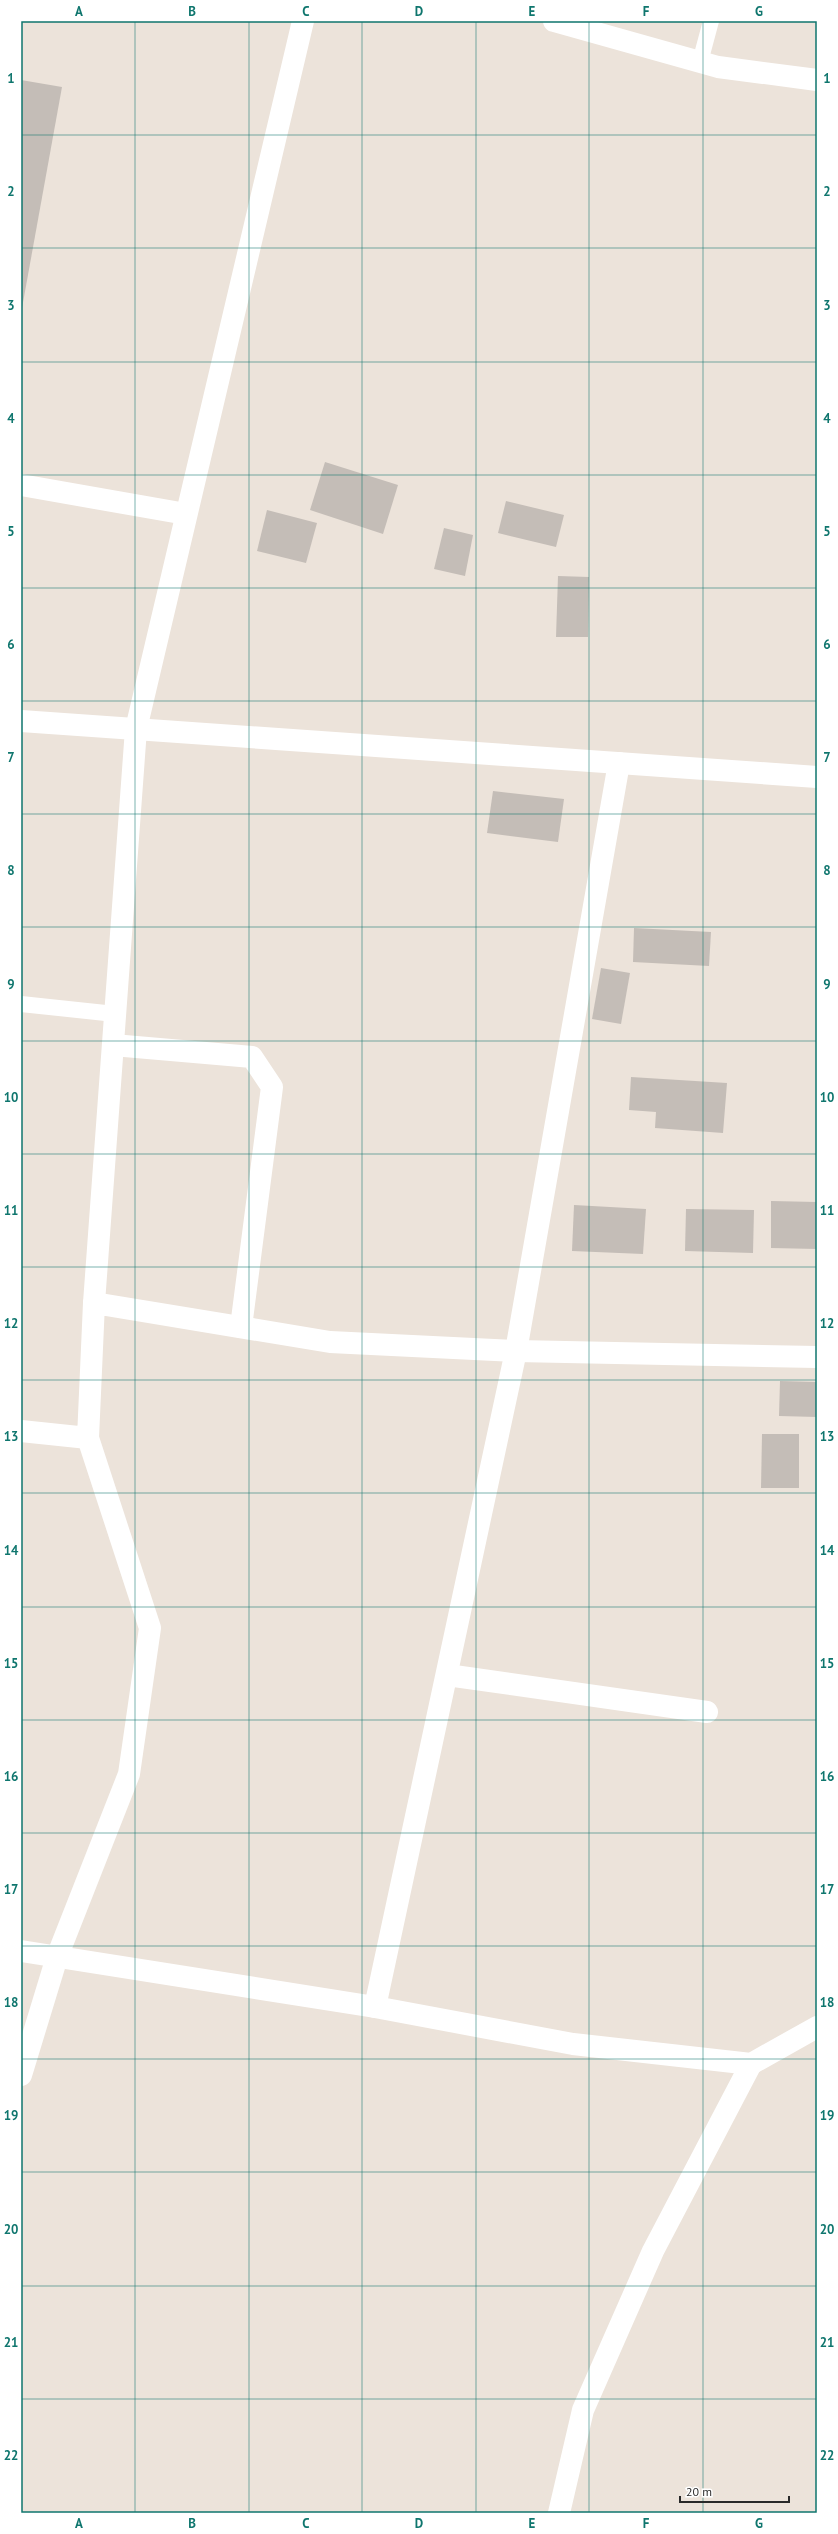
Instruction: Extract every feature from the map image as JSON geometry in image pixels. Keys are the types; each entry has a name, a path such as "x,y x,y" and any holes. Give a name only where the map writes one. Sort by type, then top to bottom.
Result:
{"street":[{"path":"21,2074 57,1957 129,1774 150,1628 88,1438 94,1303 136,729 303,21"},
{"path":"554,21 718,67 817,80"},
{"path":"21,485 186,514"},
{"path":"21,721 817,777"},
{"path":"375,2007 516,1351 619,764"},
{"path":"113,1045 252,1057 272,1087 241,1327"},
{"path":"94,1303 330,1342 516,1351 817,1357"},
{"path":"21,1431 88,1438"},
{"path":"447,1675 707,1712"},
{"path":"21,1951 375,2007 574,2044 751,2064"},
{"path":"559,2513 583,2410 653,2251 751,2064 817,2027"}],"lane":[{"path":"700,62 711,21"},
{"path":"21,1004 115,1014"}],"building":[{"path":"21,80 62,87 22,308 21,308"},
{"path":"325,462 398,485 383,534 310,510"},
{"path":"506,501 564,515 556,547 498,533"},
{"path":"267,510 317,523 306,563 257,551"},
{"path":"444,528 473,535 465,576 434,569"},
{"path":"558,576 589,577 588,637 556,637"},
{"path":"493,791 564,799 558,842 487,833"},
{"path":"634,928 711,932 709,966 633,962"},
{"path":"601,968 630,973 621,1024 592,1019"},
{"path":"631,1077 727,1083 723,1133 655,1128 656,1112 629,1110"},
{"path":"771,1201 817,1202 817,1249 771,1248"},
{"path":"574,1205 646,1209 643,1254 572,1251"},
{"path":"686,1209 754,1210 753,1253 685,1251"},
{"path":"780,1381 817,1382 817,1417 779,1416"},
{"path":"762,1434 799,1434 799,1488 761,1488"}]}
